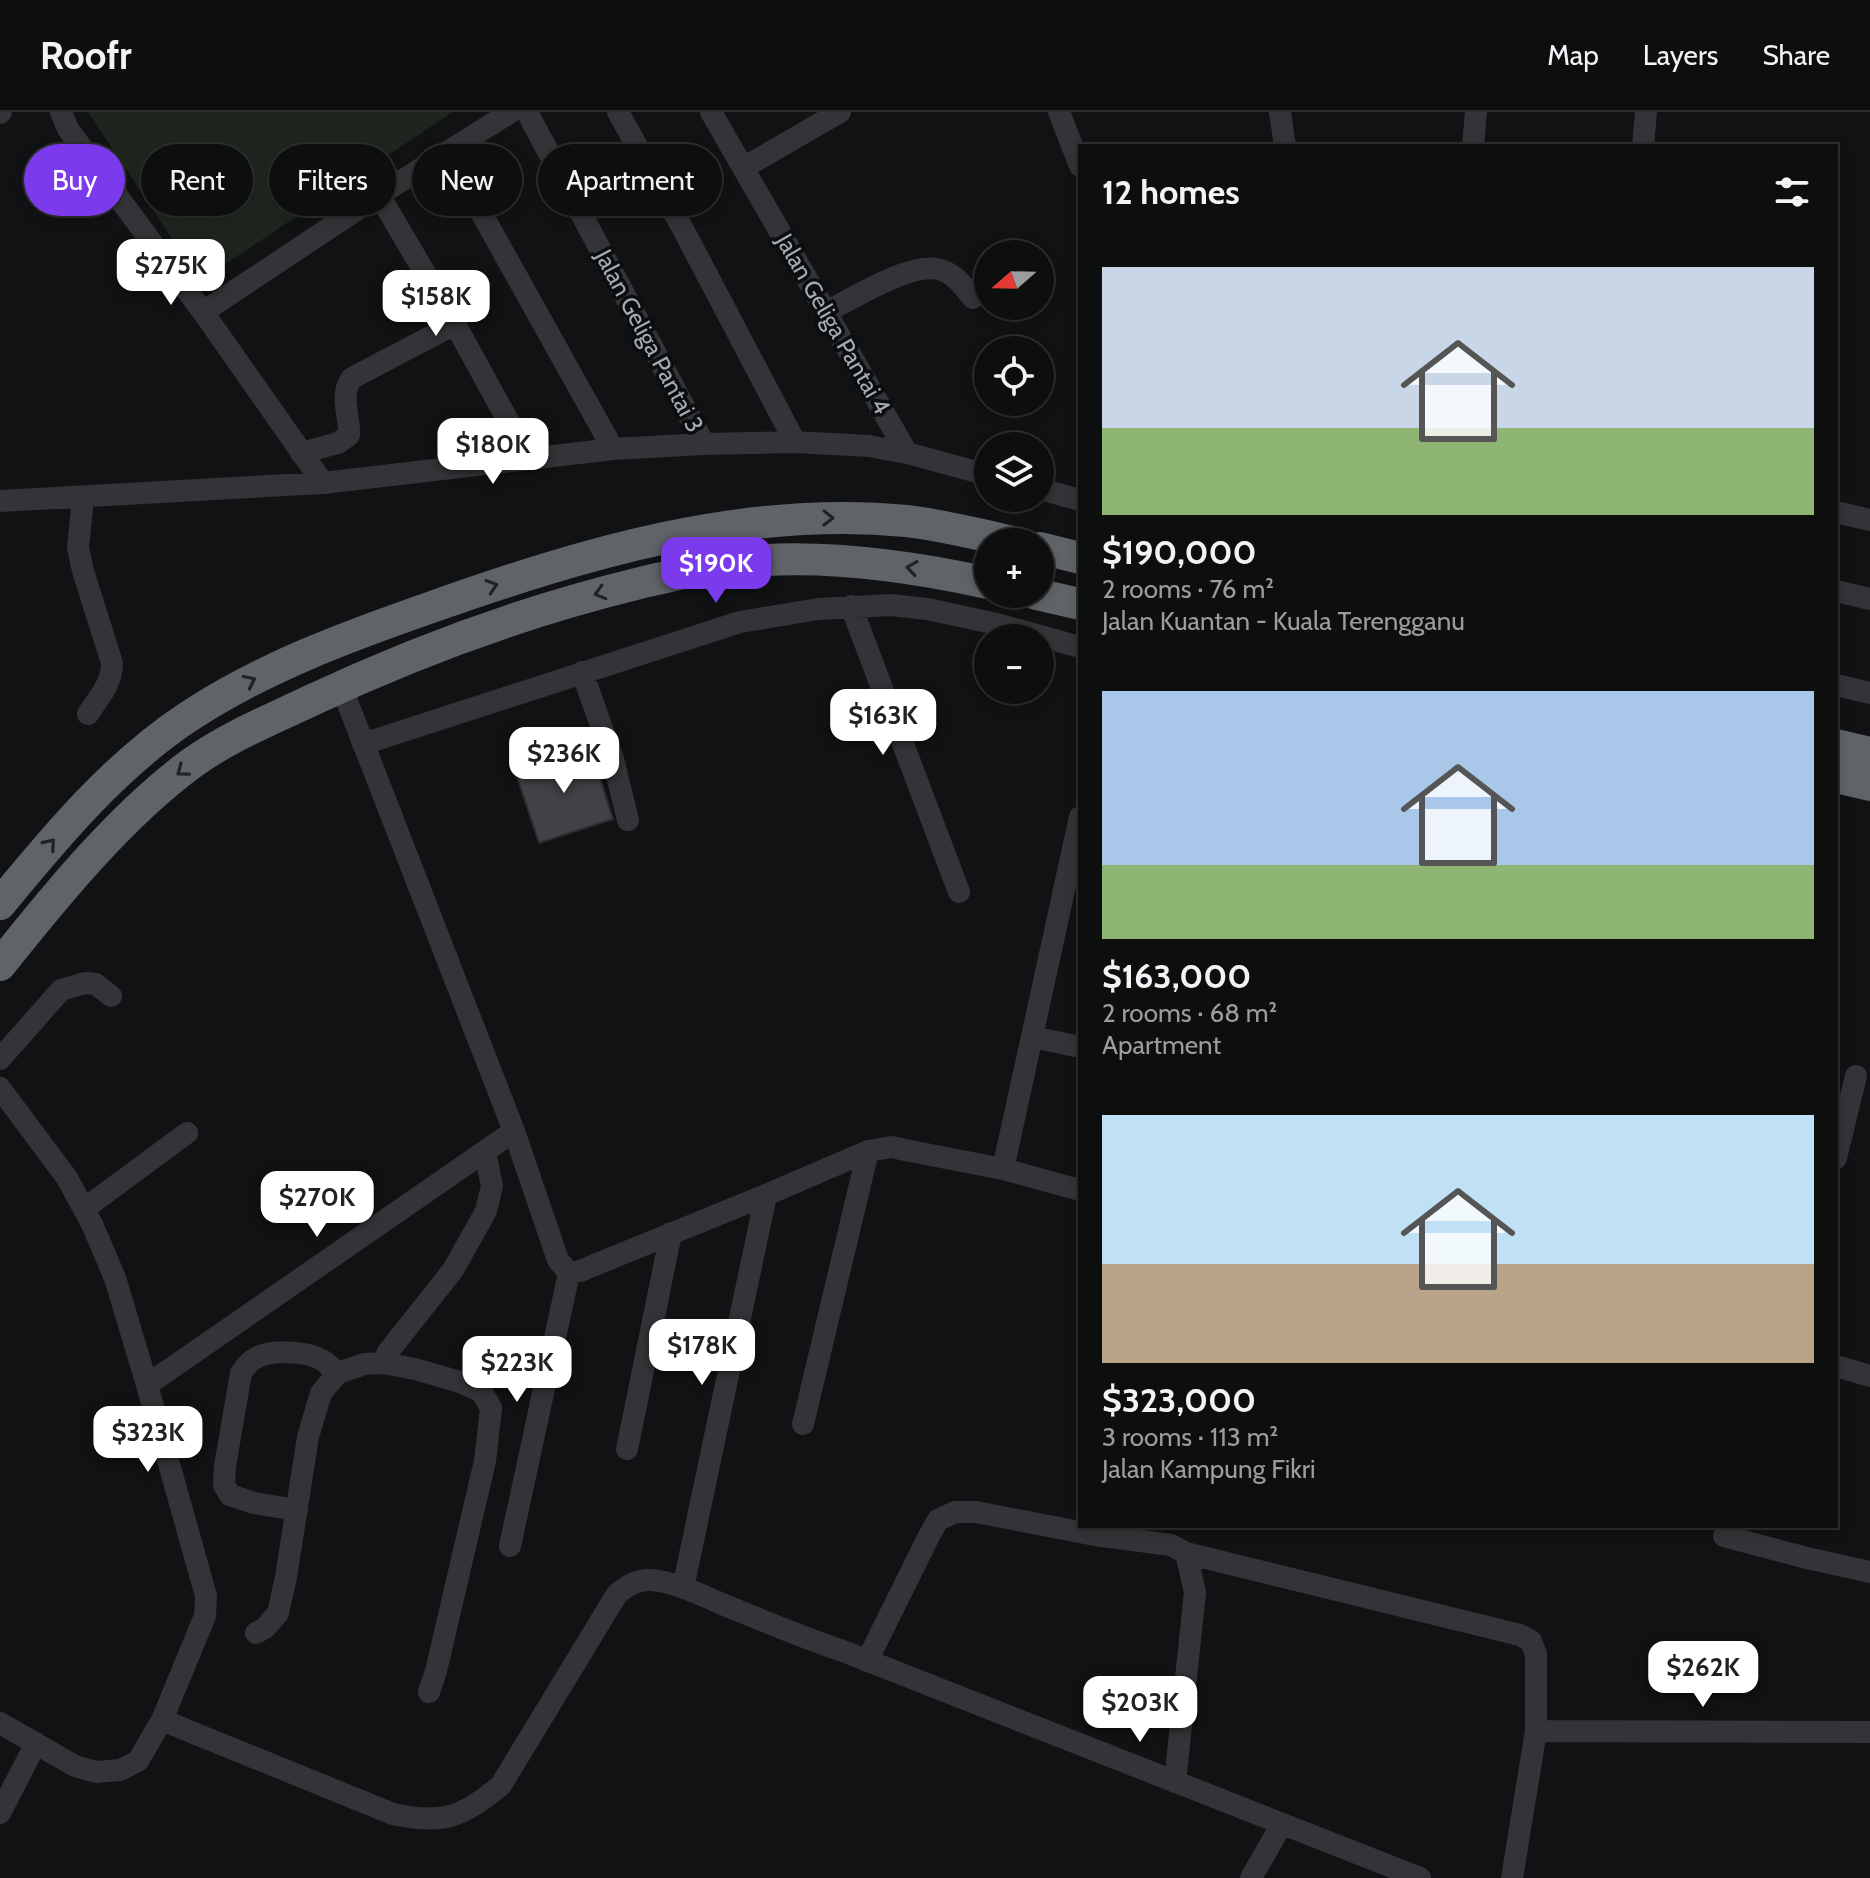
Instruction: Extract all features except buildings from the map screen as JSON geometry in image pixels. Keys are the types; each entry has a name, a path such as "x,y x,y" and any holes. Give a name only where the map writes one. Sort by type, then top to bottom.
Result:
{"highway":[{"path":"0,904 56,836 108,783 186,718 231,691 358,633 505,582 648,541 729,525 807,518 894,520 974,533"},
{"path":"1054,552 1078,558"},
{"path":"0,965 127,820 194,762 224,742 341,686 417,655 604,591 705,567 768,560 855,562 897,566 974,580"},
{"path":"1054,598 1078,604"},
{"path":"1838,745 1870,753"},
{"path":"1838,777 1870,785"}],"street":[{"path":"61,112 68,129 203,312 323,483"},
{"path":"462,144 511,112"},
{"name":"Jalan Geliga Pantai 3","path":"527,112 704,444"},
{"path":"618,112 795,442"},
{"name":"Jalan Geliga Pantai 4","path":"711,112 907,453"},
{"path":"743,168 840,112"},
{"path":"1059,112 1078,161"},
{"path":"1280,112 1285,144"},
{"path":"1473,144 1476,112"},
{"path":"1643,144 1646,112"},
{"path":"203,312 347,216"},
{"path":"391,216 529,459"},
{"path":"483,216 613,449"},
{"path":"826,312 903,273 931,268 952,275 973,298"},
{"path":"301,453 338,443 349,435 345,394 352,378 455,324"},
{"path":"0,501 323,483 613,449 704,444 795,442 869,446 974,471"},
{"path":"1054,493 1078,499"},
{"path":"83,497 78,548 112,663 107,686 88,714"},
{"path":"1838,512 1870,520"},
{"path":"1838,591 1870,599"},
{"path":"363,744 740,622 818,609 891,605 927,609 1078,646"},
{"path":"851,606 959,892"},
{"path":"582,672 613,759 628,820"},
{"path":"1838,685 1870,693"},
{"path":"341,686 514,1131 558,1260 569,1273"},
{"path":"1003,1169 1033,1037 1072,894 1078,836"},
{"path":"0,1059 61,990 85,983 96,984 111,996"},
{"path":"1033,1037 1078,1047"},
{"path":"1838,1149 1854,1076"},
{"path":"0,1088 67,1178 115,1278 206,1596 205,1616 162,1720 138,1761 120,1770 96,1772 75,1766 0,1723"},
{"path":"147,1385 514,1131"},
{"path":"84,1209 187,1133"},
{"path":"569,1273 868,1151 892,1147 1003,1169 1078,1189"},
{"path":"383,1363 388,1352 453,1270 486,1211 492,1186 485,1151"},
{"path":"803,1424 868,1151"},
{"path":"683,1588 766,1195"},
{"path":"627,1449 671,1233"},
{"path":"510,1546 569,1273"},
{"path":"297,1510 254,1503 230,1495 224,1485 241,1373 250,1361 278,1352 307,1355 321,1360 338,1373"},
{"path":"256,1633 278,1613 308,1437 321,1393 338,1373 364,1364 383,1363 415,1369 460,1382 482,1392 491,1408 485,1461 429,1692"},
{"path":"1838,1367 1870,1376"},
{"path":"867,1661 938,1520 955,1512 976,1512 1095,1535 1171,1545 1186,1553 1520,1635 1531,1641 1536,1654 1536,1731 1512,1878"},
{"path":"1724,1536 1870,1572"},
{"path":"1175,1782 1195,1592 1186,1553"},
{"path":"162,1720 393,1814 438,1820 461,1814 501,1785 617,1594 640,1580 652,1580 683,1588 1415,1877"},
{"path":"1536,1731 1870,1732"},
{"path":"0,1813 36,1743"},
{"path":"1251,1878 1282,1824"}],"shaded area":[{"path":"88,112 453,112 396,150 396,144 269,144 269,216 297,216 200,281 157,216 253,216 253,144 141,144 141,192 125,168 125,144 109,144"}]}
